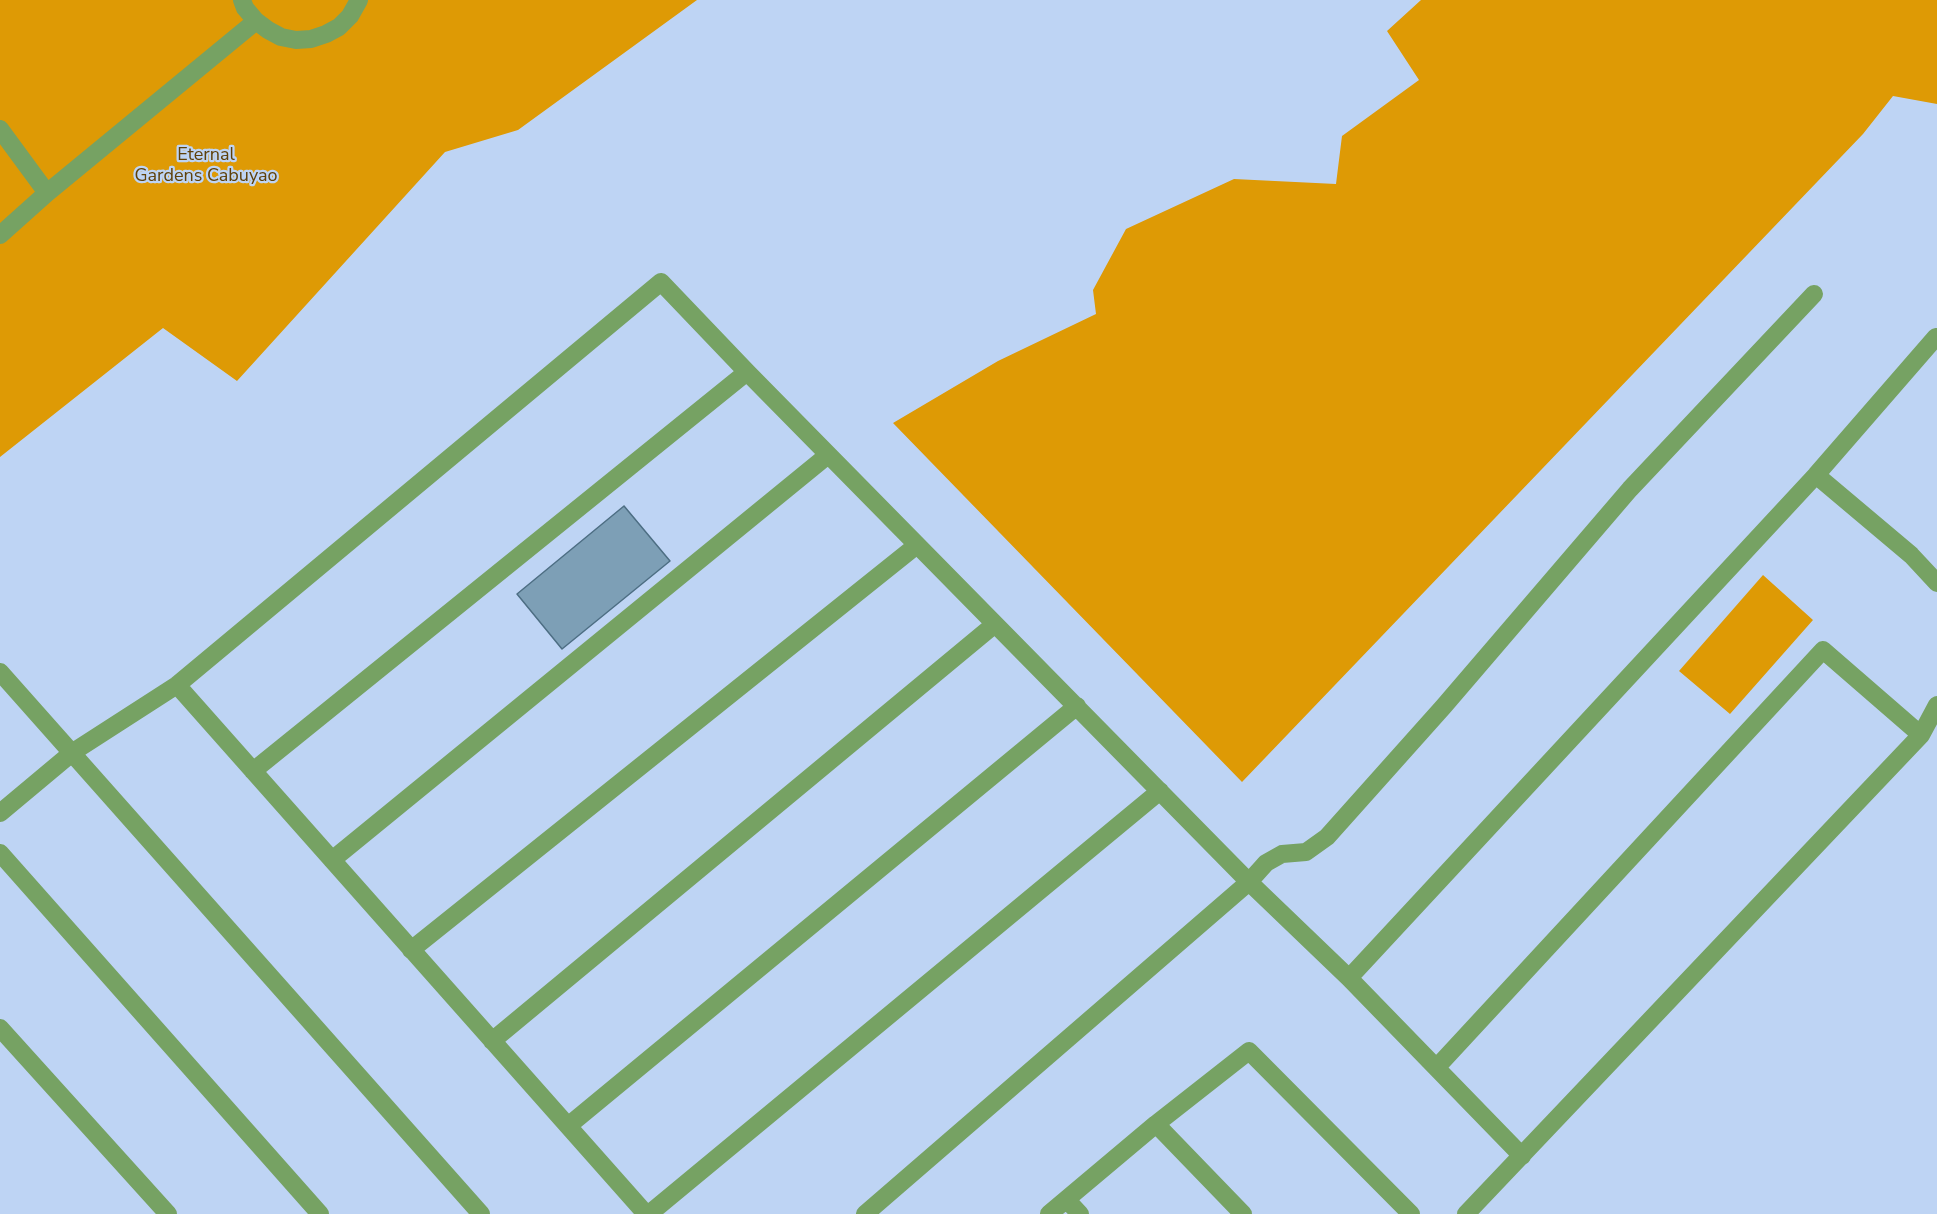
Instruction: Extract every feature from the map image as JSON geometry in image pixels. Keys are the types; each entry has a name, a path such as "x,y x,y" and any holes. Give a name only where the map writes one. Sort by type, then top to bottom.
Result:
{"street":[{"path":"242,0 256,21 267,30 281,37 296,40 311,39 339,27 350,16 359,0"},
{"path":"0,235 47,193 256,21"},
{"path":"0,129 47,193"},
{"path":"0,813 73,752 177,685 661,282 828,455 1249,882 1437,1067 1522,1156"},
{"path":"865,1214 1249,882 1266,863 1282,854 1306,852 1327,837 1444,706 1630,489 1814,294"},
{"path":"1348,978 1816,475 1936,337"},
{"path":"253,771 747,372"},
{"path":"332,860 828,455"},
{"path":"1816,475 1911,555 1937,584"},
{"path":"411,950 917,545"},
{"path":"492,1041 995,624"},
{"path":"1437,1067 1823,650 1921,735"},
{"path":"0,672 480,1214"},
{"path":"177,685 647,1214 1160,791"},
{"path":"1466,1214 1921,735 1937,705"},
{"path":"568,1126 1077,706"},
{"path":"0,853 320,1214"},
{"path":"0,1028 168,1214"},
{"path":"1049,1214 1156,1124 1249,1051 1411,1214"},
{"path":"1156,1124 1244,1214"},
{"path":"1067,1200 1080,1214"}],"green space":[{"name":"Eternal Gardens Cabuyao","path":"0,0 697,0 518,130 445,152 237,381 163,328 0,457"},
{"path":"1421,0 1937,0 1937,104 1893,96 1863,134 1242,782 893,423 998,361 1096,314 1093,290 1126,229 1234,179 1336,184 1342,136 1419,80 1387,31"},
{"path":"1763,575 1813,620 1730,714 1679,671"}],"building":[{"path":"624,506 670,561 562,649 517,594"}]}
